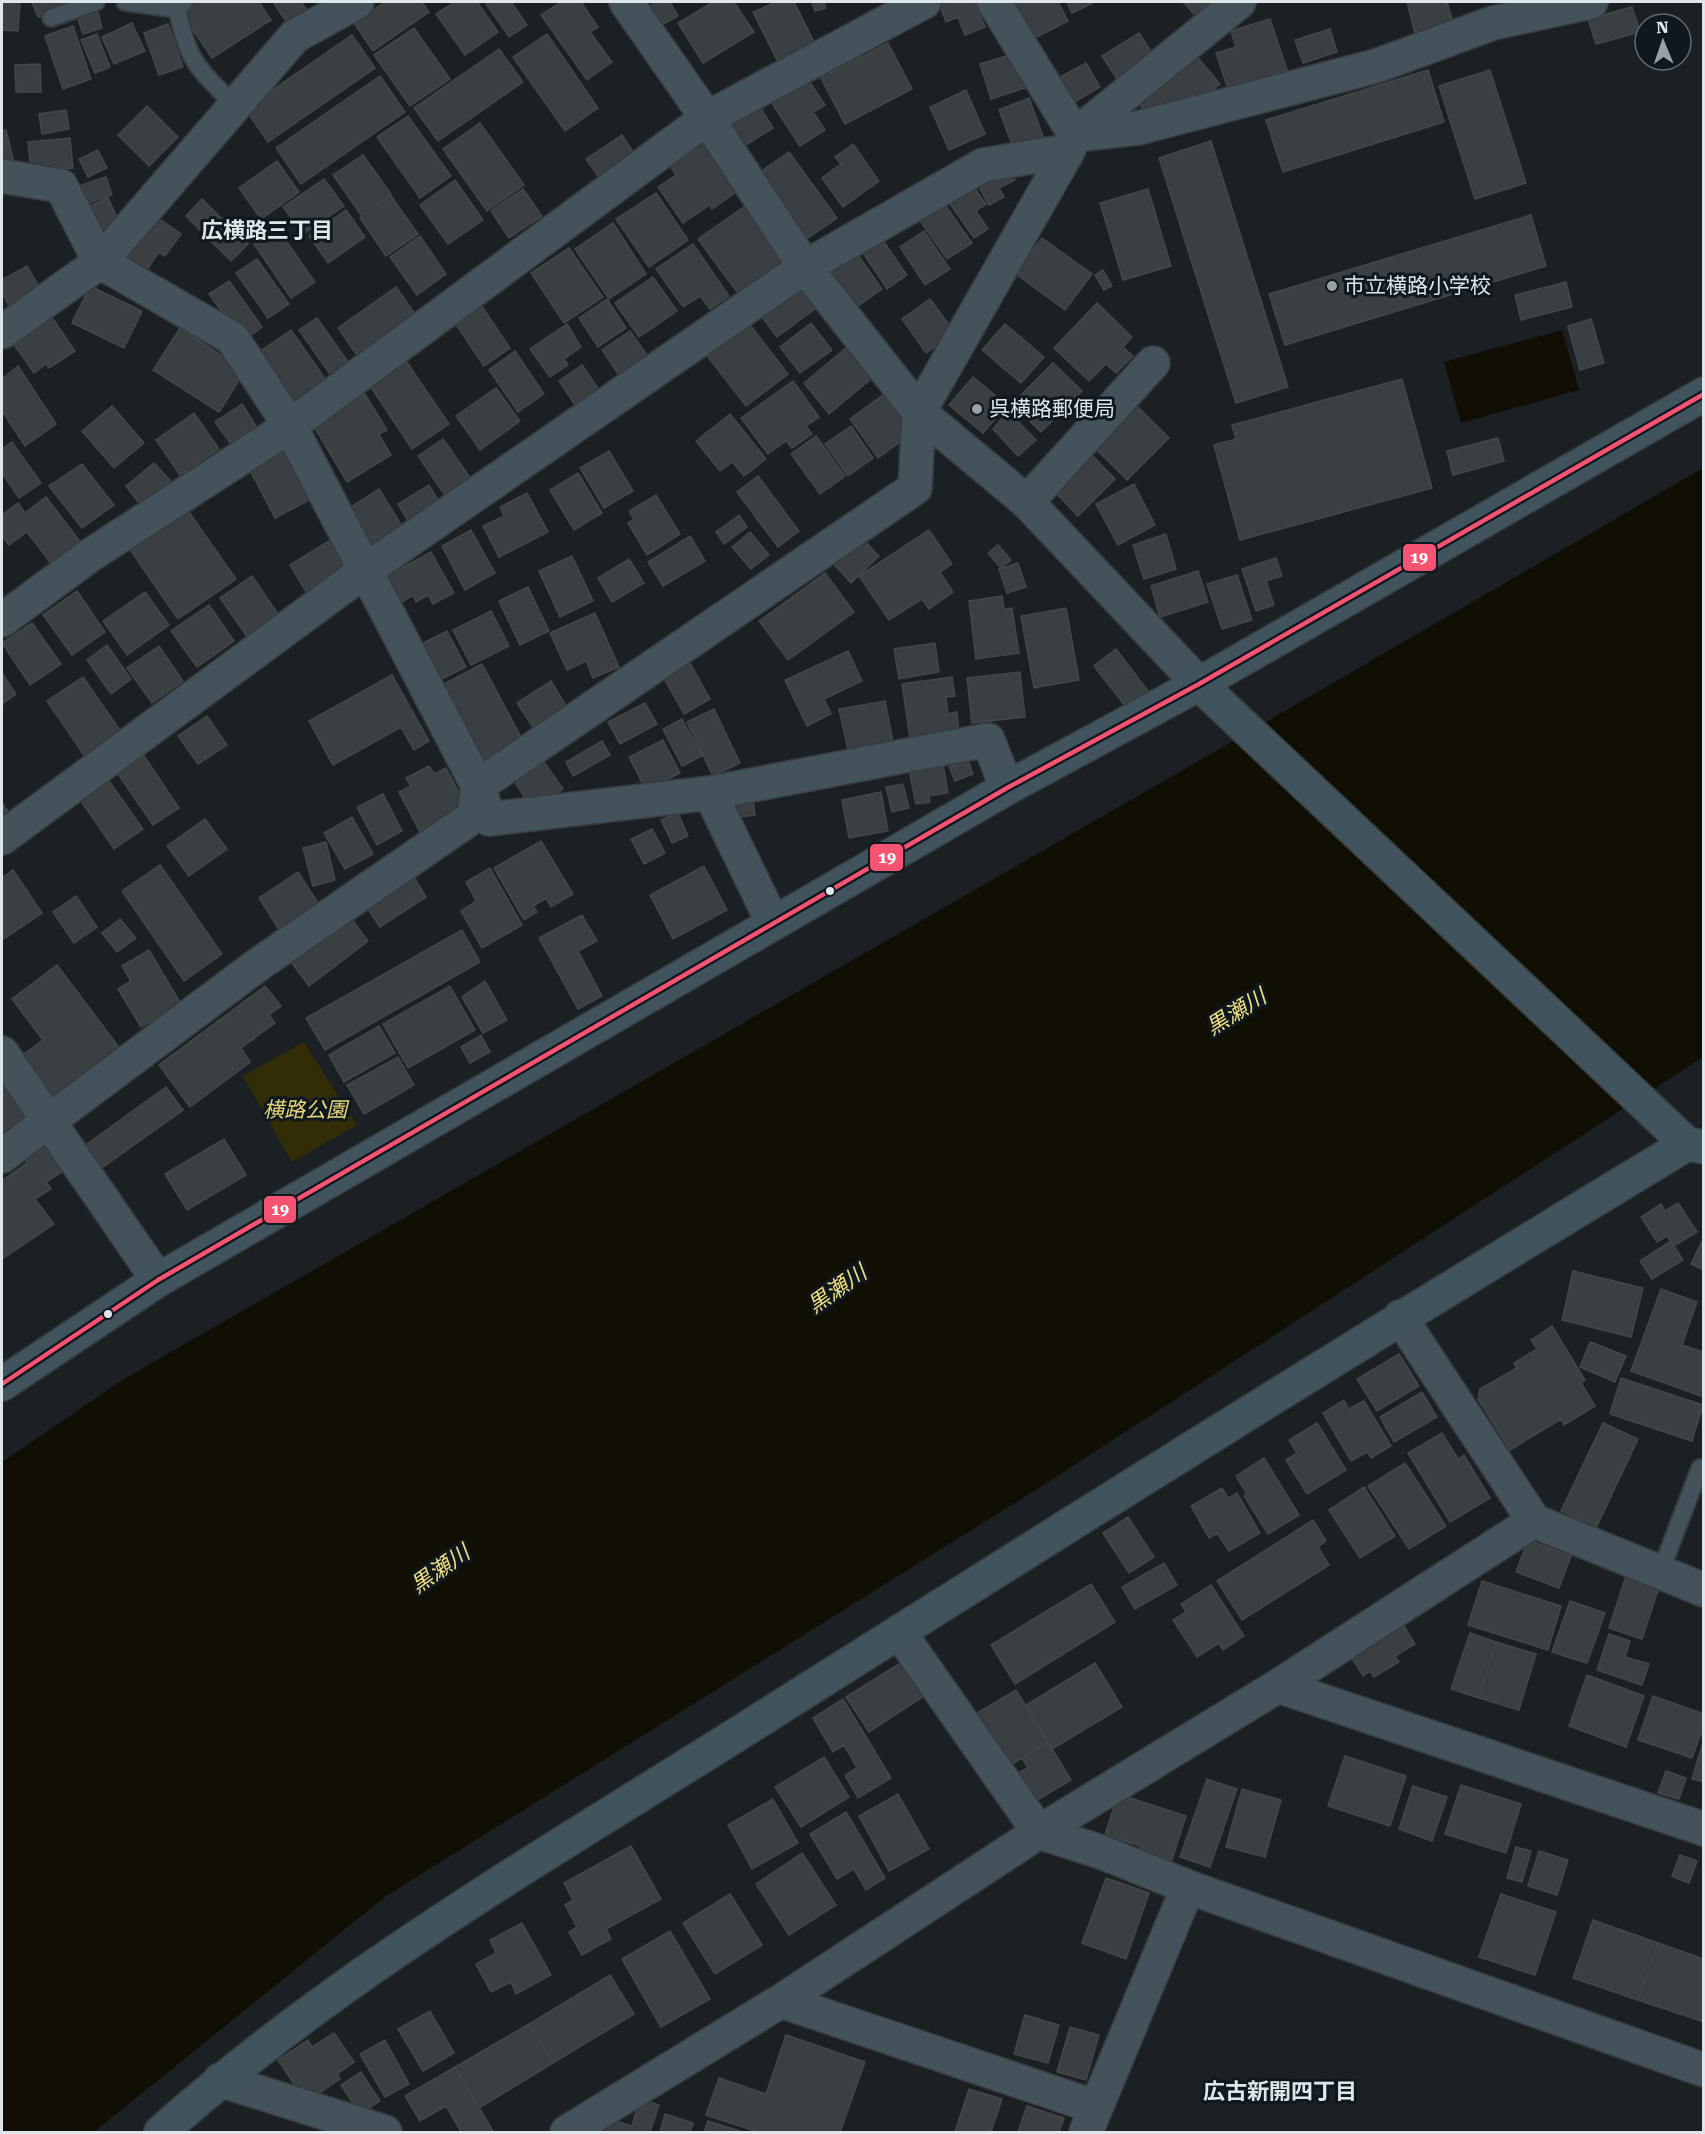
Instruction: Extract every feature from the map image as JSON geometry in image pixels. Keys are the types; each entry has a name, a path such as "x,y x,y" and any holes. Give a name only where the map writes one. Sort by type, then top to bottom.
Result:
{"street":[{"path":"2,333 100,262 295,36 357,2"},
{"path":"161,2133 220,2080 388,1955 1400,1317 1691,1138 1210,694 1027,502 919,412 805,267 707,118 626,2"},
{"path":"2,620 89,556 290,426 707,118 924,2"},
{"path":"994,2 1072,143"},
{"path":"2,1156 259,964 474,816 478,786 915,488 919,412 1072,143 1239,2"},
{"path":"2,838 366,570 805,267 983,165 1138,128 1376,66 1493,24 1591,2"},
{"path":"2,176 61,186 100,262 232,338 290,426 478,786 489,819 710,793 988,740 1007,788"},
{"path":"1027,502 1153,363"},
{"path":"2,1384 158,1280 1007,788 1210,694 1704,394"},
{"path":"710,793 773,923"},
{"path":"2,1053 158,1280"},
{"path":"1400,1317 1534,1521 1704,1590"},
{"path":"567,2133 781,2001 1039,1832 1278,1686 1534,1521"},
{"path":"900,1632 1039,1832 1101,1852 1188,1887 1704,2070"},
{"path":"1278,1686 1704,1829"},
{"path":"781,2001 1091,2120 1188,1887"},
{"path":"220,2080 385,2133"}],"lane":[{"path":"51,18 96,2"},
{"path":"125,2 181,5 183,40 197,68 235,105"},
{"path":"1660,1573 1700,1468"}],"green space":[{"name":"横路公園","path":"304,1042 357,1125 292,1162 243,1076"}],"water":[{"path":"1562,330 1579,390 1461,423 1444,362"},
{"name":"黒瀬川","path":"1703,468 1703,1057 1045,1484 386,1896 94,2132 2,2132 2,1462 124,1379"}],"building":[{"path":"2,2 20,2 18,31 2,30"},
{"path":"32,2 65,2 67,6 38,17"},
{"path":"194,2 259,2 271,20 212,58 180,11"},
{"path":"273,2 301,2 307,10 288,24"},
{"path":"385,2 422,2 429,12 373,51 354,23"},
{"path":"455,2 477,2 498,32 465,55 436,14"},
{"path":"485,2 511,2 527,25 509,37"},
{"path":"561,2 581,2 598,27 590,32 612,62 587,80 541,15"},
{"path":"657,2 670,2 678,16 658,27 646,8"},
{"path":"709,2 734,2 754,32 703,63 678,23 710,4"},
{"path":"776,2 794,2 815,44 778,62 753,12"},
{"path":"812,2 824,2 826,8 815,11"},
{"path":"949,2 975,2 985,27 965,35 958,17 946,22 940,5"},
{"path":"1014,2 1058,2 1068,21 1033,39"},
{"path":"1067,2 1095,2 1072,13"},
{"path":"1183,2 1215,2 1197,17"},
{"path":"1407,2 1447,2 1453,22 1415,33"},
{"path":"1632,7 1633,34 1596,44 1588,19"},
{"path":"98,13 102,28 83,34 78,19"},
{"path":"1270,19 1287,70 1228,89 1216,53 1236,47 1231,31"},
{"path":"132,23 145,51 114,64 102,37"},
{"path":"168,24 183,67 159,75 144,33"},
{"path":"73,26 91,79 63,89 45,36"},
{"path":"414,28 450,79 410,106 374,55"},
{"path":"1330,29 1337,52 1303,63 1295,40"},
{"path":"1139,33 1154,56 1117,79 1102,56"},
{"path":"97,34 110,67 95,73 81,40"},
{"path":"547,34 598,108 565,131 513,57"},
{"path":"352,35 375,68 268,142 245,109"},
{"path":"888,43 912,89 845,124 821,78"},
{"path":"499,49 523,82 438,141 414,108"},
{"path":"1192,51 1220,84 1196,104 1189,95 1164,116 1151,117 1138,103"},
{"path":"1014,54 1025,88 991,99 980,64"},
{"path":"1086,63 1100,87 1073,103 1058,78"},
{"path":"40,64 41,92 16,92 15,65"},
{"path":"1428,70 1444,122 1283,172 1266,120"},
{"path":"1490,70 1526,183 1475,199 1439,86"},
{"path":"380,76 405,112 301,184 276,148"},
{"path":"807,78 825,105 813,112 825,130 800,146 771,102"},
{"path":"966,90 985,134 949,150 930,107"},
{"path":"754,97 773,128 738,150 718,118"},
{"path":"1029,98 1044,139 1014,150 999,110"},
{"path":"147,106 178,137 149,166 118,135"},
{"path":"66,110 69,129 42,134 39,114"},
{"path":"408,116 451,176 420,198 377,137"},
{"path":"480,123 524,185 487,211 443,149"},
{"path":"6,130 13,159 2,162 2,131"},
{"path":"622,135 636,156 601,180 586,159"},
{"path":"701,135 739,190 712,209 710,205 683,223 658,187 676,175 671,167 679,161 674,154"},
{"path":"70,138 73,168 31,173 28,142"},
{"path":"1211,141 1288,387 1236,403 1159,158"},
{"path":"853,144 879,181 843,207 822,178 841,164 835,157"},
{"path":"98,150 107,168 88,177 79,159"},
{"path":"789,152 837,218 805,240 757,174"},
{"path":"363,155 391,194 361,215 333,175"},
{"path":"277,161 299,192 261,219 239,188"},
{"path":"1008,167 1015,180 999,188 1004,197 989,205 977,183"},
{"path":"106,177 112,195 85,204 79,186"},
{"path":"324,179 344,206 303,234 283,207"},
{"path":"455,180 483,220 448,244 420,205"},
{"path":"972,185 986,204 976,211 988,229 974,238 948,201"},
{"path":"523,189 542,216 509,238 491,211"},
{"path":"1148,189 1171,266 1123,280 1100,203"},
{"path":"656,193 688,240 649,267 616,219"},
{"path":"391,196 418,234 386,256 360,218"},
{"path":"108,198 123,231 95,243 80,210"},
{"path":"202,199 248,244 231,261 186,216"},
{"path":"751,202 792,259 740,296 698,239"},
{"path":"943,202 972,243 947,259 919,219"},
{"path":"346,210 365,237 328,263 309,236"},
{"path":"148,211 181,234 165,256 159,252 142,277 114,258"},
{"path":"1531,215 1546,266 1285,345 1269,294"},
{"path":"613,223 646,274 609,299 575,249"},
{"path":"277,228 315,282 291,298 254,244"},
{"path":"924,231 950,269 925,285 900,247"},
{"path":"420,236 446,274 417,295 390,257"},
{"path":"1042,238 1092,274 1065,310 1015,273"},
{"path":"882,239 907,275 887,289 863,253"},
{"path":"693,244 729,296 710,309 700,296 683,307 656,269"},
{"path":"569,248 603,297 564,323 531,273"},
{"path":"853,248 882,289 852,310 824,269"},
{"path":"257,259 289,304 268,318 236,273"},
{"path":"27,266 42,292 11,309 2,293 2,280"},
{"path":"1103,270 1112,286 1104,290 1095,275"},
{"path":"653,277 677,311 639,337 615,303"},
{"path":"229,281 262,327 243,341 209,294"},
{"path":"1566,282 1572,307 1521,320 1515,295"},
{"path":"799,285 816,308 777,337 760,314"},
{"path":"90,286 142,311 124,348 72,323"},
{"path":"396,287 415,314 356,354 338,328"},
{"path":"607,299 626,328 598,347 579,318"},
{"path":"930,299 955,333 926,353 902,319"},
{"path":"1097,303 1132,337 1123,347 1133,356 1116,373 1106,364 1089,381 1054,348"},
{"path":"481,305 510,348 484,366 455,323"},
{"path":"46,309 75,351 49,368 46,364 34,373 10,339"},
{"path":"317,318 348,362 330,374 299,330"},
{"path":"1591,319 1604,363 1580,370 1568,326"},
{"path":"747,321 788,374 746,406 705,353"},
{"path":"811,323 832,350 800,373 780,347"},
{"path":"567,324 581,347 564,359 568,365 550,377 530,349"},
{"path":"1005,324 1044,357 1021,383 982,350"},
{"path":"180,328 245,371 219,412 153,370"},
{"path":"291,330 326,380 290,405 255,355"},
{"path":"630,331 652,362 623,381 602,350"},
{"path":"847,347 872,378 829,414 804,383"},
{"path":"515,351 544,394 518,412 489,370"},
{"path":"402,355 449,424 412,449 366,380"},
{"path":"1053,363 1082,391 1041,432 1012,404"},
{"path":"582,365 605,399 581,414 559,381"},
{"path":"18,366 56,424 25,446 2,411 2,379"},
{"path":"973,377 1007,405 983,433 949,405"},
{"path":"1402,379 1432,488 1240,540 1214,445 1236,439 1232,425"},
{"path":"793,381 819,417 806,426 812,434 792,448 786,441 768,454 741,418"},
{"path":"496,388 520,421 480,450 456,416"},
{"path":"353,391 358,398 365,394 387,430 379,434 391,455 347,482 309,418"},
{"path":"887,392 915,431 878,458 850,419"},
{"path":"242,404 256,426 230,443 215,422"},
{"path":"1136,405 1169,438 1127,480 1094,447"},
{"path":"112,406 144,443 114,468 82,431"},
{"path":"1008,411 1036,440 1018,456 993,429"},
{"path":"194,413 219,449 180,475 156,440"},
{"path":"730,414 766,459 744,476 732,462 720,471 696,441"},
{"path":"851,426 873,458 848,476 825,444"},
{"path":"816,436 845,476 820,494 791,454"},
{"path":"1498,438 1504,461 1453,475 1447,451"},
{"path":"443,439 476,486 451,504 418,456"},
{"path":"12,442 41,483 19,498 2,473 2,449"},
{"path":"289,449 315,497 275,518 250,470"},
{"path":"609,451 633,491 604,508 580,468"},
{"path":"1091,454 1115,479 1078,516 1054,491"},
{"path":"154,463 176,487 145,511 126,486"},
{"path":"82,464 114,505 82,528 49,486"},
{"path":"578,473 602,513 574,530 550,490"},
{"path":"758,476 799,531 778,547 737,492"},
{"path":"1134,484 1155,525 1118,545 1096,504"},
{"path":"429,485 444,510 413,530 398,504"},
{"path":"379,489 407,534 377,554 348,509"},
{"path":"527,493 548,532 499,557 483,526 504,516 500,507"},
{"path":"656,495 680,534 647,555 628,523 634,519 629,511"},
{"path":"46,497 82,544 53,566 27,532 9,545 2,536 2,515 18,503 25,513"},
{"path":"182,502 236,579 178,619 124,541"},
{"path":"739,515 747,527 724,544 716,532"},
{"path":"471,530 495,573 465,590 442,546"},
{"path":"929,530 952,564 940,572 953,592 929,609 922,599 889,620 859,576"},
{"path":"750,532 769,555 751,569 732,547"},
{"path":"858,534 879,556 851,583 830,560"},
{"path":"1166,534 1176,569 1144,579 1133,545"},
{"path":"690,536 705,561 663,586 648,562"},
{"path":"332,539 350,569 308,595 290,565"},
{"path":"998,545 1011,560 1001,568 988,553"},
{"path":"431,552 454,593 433,604 428,595 416,602 413,595 400,603 385,577"},
{"path":"572,556 593,601 560,617 539,571"},
{"path":"1276,558 1282,576 1266,581 1274,605 1256,611 1242,569"},
{"path":"629,559 644,583 612,602 598,578"},
{"path":"1018,563 1026,587 1007,593 999,569"},
{"path":"1198,571 1208,602 1160,617 1151,586"},
{"path":"825,573 854,612 788,660 759,621"},
{"path":"1237,575 1252,620 1222,629 1207,584"},
{"path":"252,576 284,623 253,645 220,598"},
{"path":"528,587 549,631 520,645 499,601"},
{"path":"77,591 105,632 72,655 43,615"},
{"path":"145,592 169,625 127,655 103,621"},
{"path":"1002,596 1004,609 1012,608 1019,653 976,659 969,601"},
{"path":"209,605 234,641 197,667 171,631"},
{"path":"1066,608 1079,680 1034,688 1021,616"},
{"path":"491,611 509,646 471,665 453,630"},
{"path":"595,613 619,667 593,678 586,661 567,670 550,633"},
{"path":"32,623 61,664 30,685 2,643"},
{"path":"447,631 466,667 442,679 423,643"},
{"path":"935,643 939,672 899,679 894,649"},
{"path":"107,645 131,679 111,694 87,660"},
{"path":"159,646 183,681 152,703 127,668"},
{"path":"1116,649 1151,695 1129,711 1094,666"},
{"path":"848,651 862,681 824,699 831,714 807,726 785,680"},
{"path":"690,663 710,699 684,714 664,678"},
{"path":"482,664 527,748 487,769 442,685"},
{"path":"1020,672 1025,717 972,723 967,678"},
{"path":"2,673 16,694 2,704"},
{"path":"392,675 429,741 414,750 401,727 333,765 309,721"},
{"path":"83,677 122,733 86,758 47,701"},
{"path":"952,677 955,696 946,697 948,714 957,712 959,732 910,738 902,684"},
{"path":"551,681 569,711 536,732 517,703"},
{"path":"885,701 893,742 848,750 839,709"},
{"path":"645,703 657,724 620,744 608,722"},
{"path":"714,709 740,763 713,776 687,722"},
{"path":"207,716 227,745 198,764 178,736"},
{"path":"682,719 702,756 682,766 663,729"},
{"path":"663,740 680,773 646,790 629,757"},
{"path":"602,741 610,755 573,776 566,762"},
{"path":"144,756 179,808 153,825 118,774"},
{"path":"968,760 973,774 955,781 949,767"},
{"path":"544,762 563,789 534,811 515,783"},
{"path":"943,764 948,793 929,796 930,802 916,804 909,770"},
{"path":"429,766 434,774 446,768 468,810 421,834 399,792 411,786 406,778"},
{"path":"109,781 143,829 114,849 81,801"},
{"path":"903,784 909,808 892,812 886,787"},
{"path":"881,792 888,831 849,838 842,800"},
{"path":"383,794 402,831 377,845 357,807"},
{"path":"753,797 755,815 731,818 729,801"},
{"path":"2,803 12,817 2,825"},
{"path":"678,813 688,836 672,843 661,820"},
{"path":"352,817 373,854 345,869 324,833"},
{"path":"205,819 227,849 189,876 167,846"},
{"path":"652,829 665,853 644,864 631,839"},
{"path":"541,841 573,894 551,907 546,898 533,906 537,912 524,920 494,868"},
{"path":"326,842 335,880 313,886 303,848"},
{"path":"160,865 222,954 184,981 122,891"},
{"path":"704,866 727,910 673,939 650,895"},
{"path":"490,868 522,925 482,948 461,911 476,901 466,882"},
{"path":"13,870 42,913 2,940 2,878"},
{"path":"298,872 321,908 281,933 259,898"},
{"path":"412,874 426,897 380,927 365,905"},
{"path":"76,896 97,927 74,943 53,912"},
{"path":"348,914 368,941 309,986 288,958"},
{"path":"582,915 597,941 578,951 602,996 578,1009 539,938"},
{"path":"120,919 136,938 117,952 102,933"},
{"path":"462,930 480,962 325,1050 306,1018"},
{"path":"149,950 181,1004 141,1027 118,989 131,981 122,966"},
{"path":"57,965 121,1050 49,1103 16,1060 43,1040 12,999"},
{"path":"485,981 507,1020 483,1033 462,997"},
{"path":"265,986 281,1006 269,1015 275,1023 241,1048 250,1062 190,1107 159,1065"},
{"path":"450,986 475,1030 408,1068 383,1024"},
{"path":"379,1026 395,1053 344,1082 329,1055"},
{"path":"481,1035 490,1052 470,1063 461,1047"},
{"path":"398,1057 414,1085 364,1114 347,1085"},
{"path":"2,1076 28,1114 2,1132"},
{"path":"166,1087 183,1110 96,1172 79,1150"},
{"path":"47,1137 68,1168 46,1182 51,1189 35,1199 54,1224 2,1259 2,1181 28,1162 22,1155"},
{"path":"224,1139 246,1175 187,1210 165,1174"},
{"path":"1678,1203 1697,1232 1674,1246 1667,1236 1657,1242 1641,1217 1661,1204 1665,1211"},
{"path":"1704,1237 1704,1270 1691,1264"},
{"path":"1671,1241 1683,1260 1652,1279 1640,1261"},
{"path":"1573,1271 1643,1288 1631,1337 1562,1320"},
{"path":"1661,1289 1697,1302 1682,1345 1704,1352 1704,1397 1631,1371"},
{"path":"1552,1326 1585,1380 1581,1383 1595,1406 1564,1425 1561,1419 1510,1450 1478,1399 1480,1389 1517,1368 1514,1363 1537,1349 1531,1340"},
{"path":"1590,1342 1626,1356 1615,1382 1580,1367"},
{"path":"1399,1354 1419,1386 1377,1411 1357,1379"},
{"path":"1621,1378 1703,1405 1692,1441 1610,1414"},
{"path":"1422,1392 1437,1417 1394,1442 1380,1417"},
{"path":"1344,1400 1349,1409 1364,1401 1391,1446 1371,1458 1367,1452 1351,1461 1323,1413"},
{"path":"1317,1423 1346,1470 1307,1494 1286,1460 1297,1453 1289,1440"},
{"path":"1603,1423 1638,1439 1596,1528 1561,1511"},
{"path":"1442,1433 1458,1459 1464,1455 1490,1498 1450,1522 1408,1453"},
{"path":"1264,1458 1299,1515 1268,1534 1244,1496 1247,1494 1236,1476"},
{"path":"1405,1463 1446,1526 1409,1549 1368,1486"},
{"path":"1364,1487 1395,1536 1360,1558 1329,1510"},
{"path":"1222,1488 1228,1498 1237,1493 1260,1533 1229,1551 1217,1533 1209,1538 1191,1506"},
{"path":"1128,1517 1154,1557 1129,1573 1103,1533"},
{"path":"1313,1520 1326,1541 1318,1547 1329,1565 1242,1620 1217,1581"},
{"path":"1528,1540 1571,1556 1559,1588 1516,1572"},
{"path":"1164,1563 1177,1585 1135,1609 1122,1587"},
{"path":"1626,1576 1659,1587 1642,1639 1609,1628"},
{"path":"1482,1581 1561,1606 1548,1650 1468,1625"},
{"path":"1091,1584 1115,1622 1015,1684 991,1645"},
{"path":"1211,1585 1244,1636 1223,1650 1219,1643 1197,1657 1173,1620 1186,1612 1181,1604"},
{"path":"1570,1601 1605,1613 1587,1663 1552,1652"},
{"path":"1399,1618 1415,1644 1395,1656 1399,1662 1374,1677 1370,1671 1363,1676 1347,1650"},
{"path":"1470,1633 1496,1642 1479,1698 1451,1689"},
{"path":"1609,1634 1630,1641 1625,1657 1649,1664 1642,1685 1597,1670"},
{"path":"1496,1642 1536,1654 1519,1710 1479,1698"},
{"path":"902,1662 924,1696 869,1732 846,1697"},
{"path":"1095,1663 1122,1707 1052,1749 1026,1705"},
{"path":"1587,1675 1644,1696 1626,1747 1569,1726"},
{"path":"1016,1690 1048,1742 1006,1768 974,1715"},
{"path":"1653,1696 1704,1714 1704,1725 1692,1758 1638,1740"},
{"path":"843,1699 891,1778 858,1798 845,1775 857,1768 844,1745 833,1752 813,1718"},
{"path":"1704,1739 1704,1782 1692,1779"},
{"path":"1048,1742 1071,1780 1034,1802 1017,1774 1028,1768 1022,1758"},
{"path":"1345,1756 1406,1776 1390,1826 1328,1806"},
{"path":"824,1757 849,1797 801,1827 775,1787"},
{"path":"1666,1771 1686,1778 1679,1799 1658,1793"},
{"path":"1207,1779 1237,1789 1210,1867 1180,1857"},
{"path":"1461,1785 1521,1804 1506,1853 1445,1834"},
{"path":"1413,1786 1447,1797 1432,1841 1399,1829"},
{"path":"1242,1789 1281,1800 1265,1857 1226,1847"},
{"path":"898,1794 929,1849 889,1871 859,1816"},
{"path":"1118,1794 1186,1816 1170,1866 1137,1855 1141,1846 1105,1835"},
{"path":"773,1799 798,1843 752,1869 728,1825"},
{"path":"846,1812 885,1878 866,1890 854,1869 837,1879 810,1834"},
{"path":"631,1846 661,1899 606,1929 611,1939 582,1955 569,1932 577,1927 565,1905 573,1900 564,1883"},
{"path":"1516,1847 1531,1851 1522,1882 1507,1878"},
{"path":"1539,1851 1568,1860 1557,1895 1528,1886"},
{"path":"802,1853 836,1905 789,1935 756,1884"},
{"path":"1680,1855 1697,1861 1689,1883 1672,1876"},
{"path":"1106,1878 1149,1893 1126,1959 1082,1943"},
{"path":"730,1894 762,1945 715,1974 683,1923"},
{"path":"1501,1894 1556,1912 1535,1975 1479,1957"},
{"path":"1593,1920 1658,1943 1638,2000 1573,1978"},
{"path":"522,1923 551,1975 516,1994 511,1982 491,1992 476,1964 496,1953 490,1940"},
{"path":"670,1931 710,1999 661,2027 622,1959"},
{"path":"1658,1943 1704,1959 1704,2022 1638,2000"},
{"path":"610,1975 634,2014 553,2063 529,2024"},
{"path":"430,2011 454,2053 423,2071 398,2029"},
{"path":"1025,2015 1059,2025 1048,2063 1014,2054"},
{"path":"529,2024 553,2063 479,2108 455,2067"},
{"path":"1070,2027 1099,2035 1086,2080 1057,2072"},
{"path":"334,2033 354,2062 337,2074 340,2079 306,2102 278,2060 308,2040 312,2047"},
{"path":"786,2035 865,2062 840,2132 758,2132 706,2115 719,2078 766,2094"},
{"path":"385,2040 409,2084 385,2097 360,2054"},
{"path":"455,2067 493,2131 461,2132 446,2106 420,2121 405,2096"},
{"path":"361,2072 380,2101 360,2114 341,2085"},
{"path":"969,2089 1002,2099 991,2132 955,2132"},
{"path":"640,2099 659,2105 650,2132 605,2132 609,2119 632,2126"},
{"path":"1027,2106 1064,2118 1059,2132 1018,2132"},
{"path":"665,2114 693,2123 690,2132 660,2132"},
{"path":"708,2121 743,2132 704,2132"}],"transit line":[{"name":"19","path":"2,1384 158,1280 1007,788 1199,684 1704,394"}],"place":[{"name":"市立横路小学校","path":"1332,286"},
{"name":"呉横路郵便局","path":"977,409"}],"district":[{"name":"広横路三丁目","path":"267,230"},
{"name":"広古新開四丁目","path":"1280,2091"}]}
